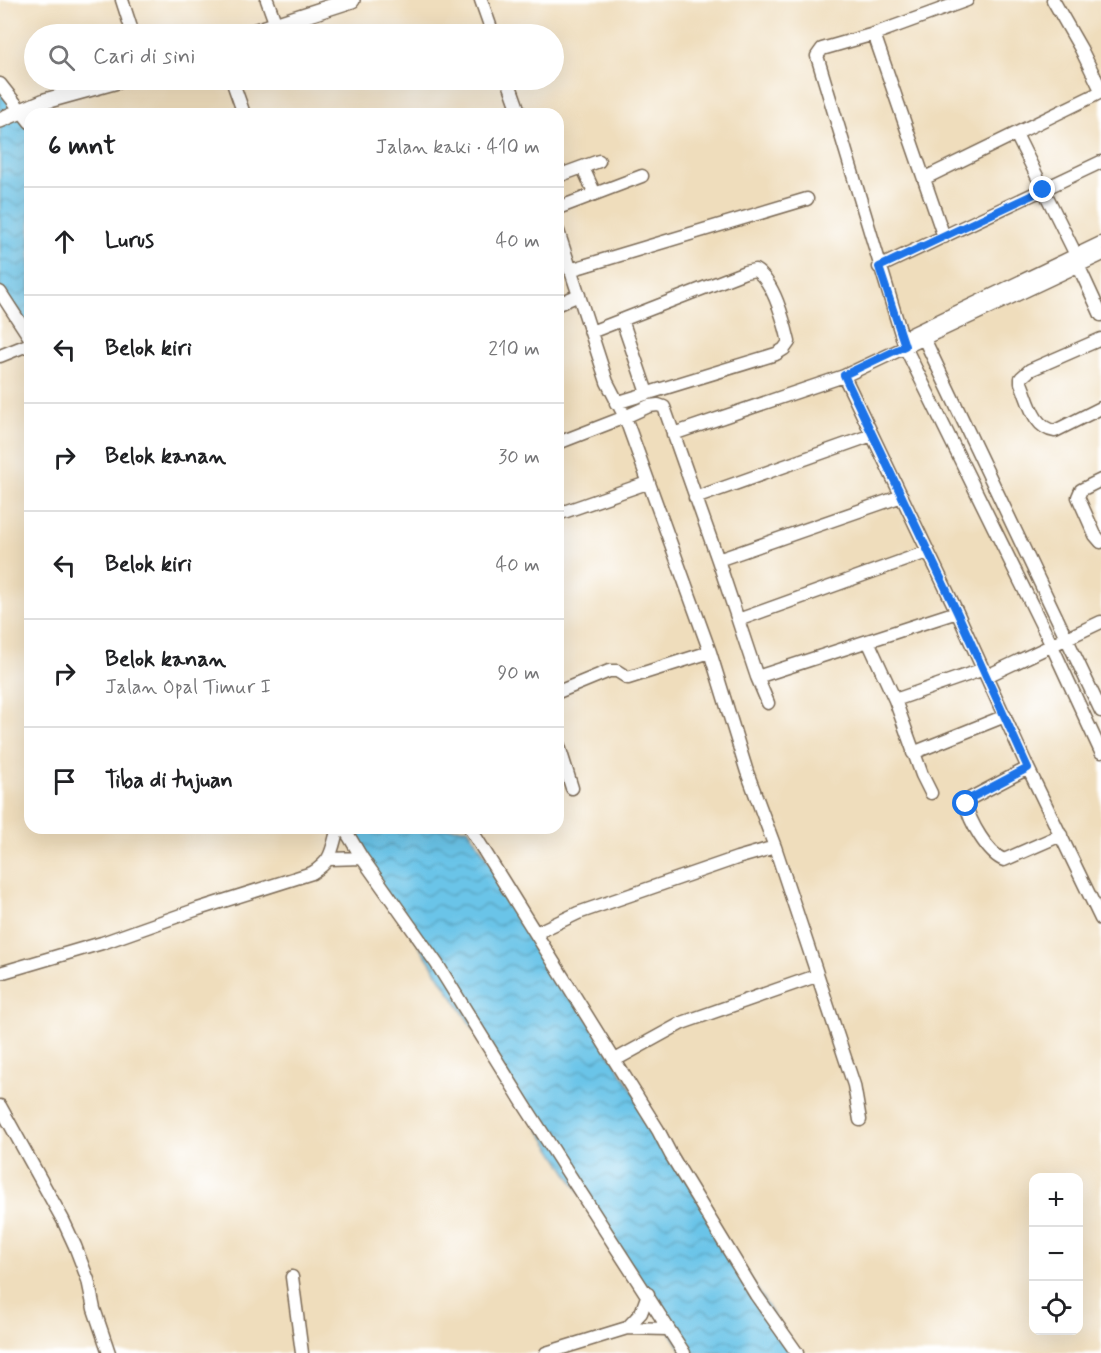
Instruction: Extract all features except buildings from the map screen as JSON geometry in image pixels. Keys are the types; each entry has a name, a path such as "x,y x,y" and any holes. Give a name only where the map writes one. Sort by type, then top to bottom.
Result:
{"street":[{"path":"122,0 130,24"},
{"path":"267,0 276,24"},
{"path":"279,24 352,0"},
{"path":"481,0 489,24"},
{"path":"967,0 874,34 822,49 817,56 879,267 904,342 1101,752"},
{"path":"925,178 1101,91 1081,49 1053,0"},
{"path":"874,34 944,237"},
{"path":"0,84 24,114"},
{"path":"36,108 45,101 85,90"},
{"path":"236,90 242,108"},
{"path":"512,90 518,108"},
{"path":"0,120 24,116"},
{"path":"1016,134 1101,315"},
{"path":"564,174 600,161"},
{"path":"879,267 1101,162"},
{"path":"583,168 594,194"},
{"path":"564,206 642,176"},
{"path":"570,270 807,199"},
{"path":"674,434 844,375 904,342 1077,260 1101,243"},
{"path":"564,250 607,382 624,417 710,652 747,772 775,847 854,1085 860,1120"},
{"path":"1077,260 1101,255"},
{"path":"591,332 755,270 763,275 771,290 787,334 789,342 776,354 616,403"},
{"path":"0,292 24,329"},
{"path":"564,302 579,296"},
{"path":"621,320 647,393"},
{"path":"922,335 1101,711"},
{"path":"1101,339 1030,370 1021,378 1021,383 1042,428 1055,431 1101,408"},
{"path":"0,356 24,346"},
{"path":"844,375 1101,919"},
{"path":"564,441 649,406 664,407 669,414 695,498 768,703"},
{"path":"695,498 872,435"},
{"path":"1101,480 1079,492 1080,501 1095,535 1101,542"},
{"path":"564,512 647,483"},
{"path":"718,560 902,496"},
{"path":"738,620 927,552"},
{"path":"757,677 957,612"},
{"path":"895,700 985,673 1052,646 1101,622"},
{"path":"868,642 895,700 913,753 931,793"},
{"path":"564,690 609,671 617,671 628,678 710,652"},
{"path":"913,753 1005,716"},
{"path":"564,763 572,788"},
{"path":"1028,768 971,798 966,804 972,823 995,857 1004,860 1061,835"},
{"path":"0,974 300,878 319,869 329,859 336,834"},
{"path":"348,834 437,964 525,1106 684,1353"},
{"path":"474,834 658,1130 670,1155 751,1287 798,1353"},
{"path":"536,933 578,913 715,865 775,847"},
{"path":"329,859 362,858"},
{"path":"615,1060 682,1023 816,976"},
{"path":"0,1106 75,1246 88,1280 94,1309 109,1353"},
{"path":"292,1277 302,1353"},
{"path":"627,1328 641,1313 648,1294"},
{"path":"546,1353 627,1328 667,1329"}],"water":[{"path":"0,84 24,114 24,329 0,292"},
{"path":"347,834 472,834 797,1353 684,1353"}],"route":[{"path":"966,804 971,798 1028,768 957,612 844,375 905,346 879,267 1043,190"}]}
